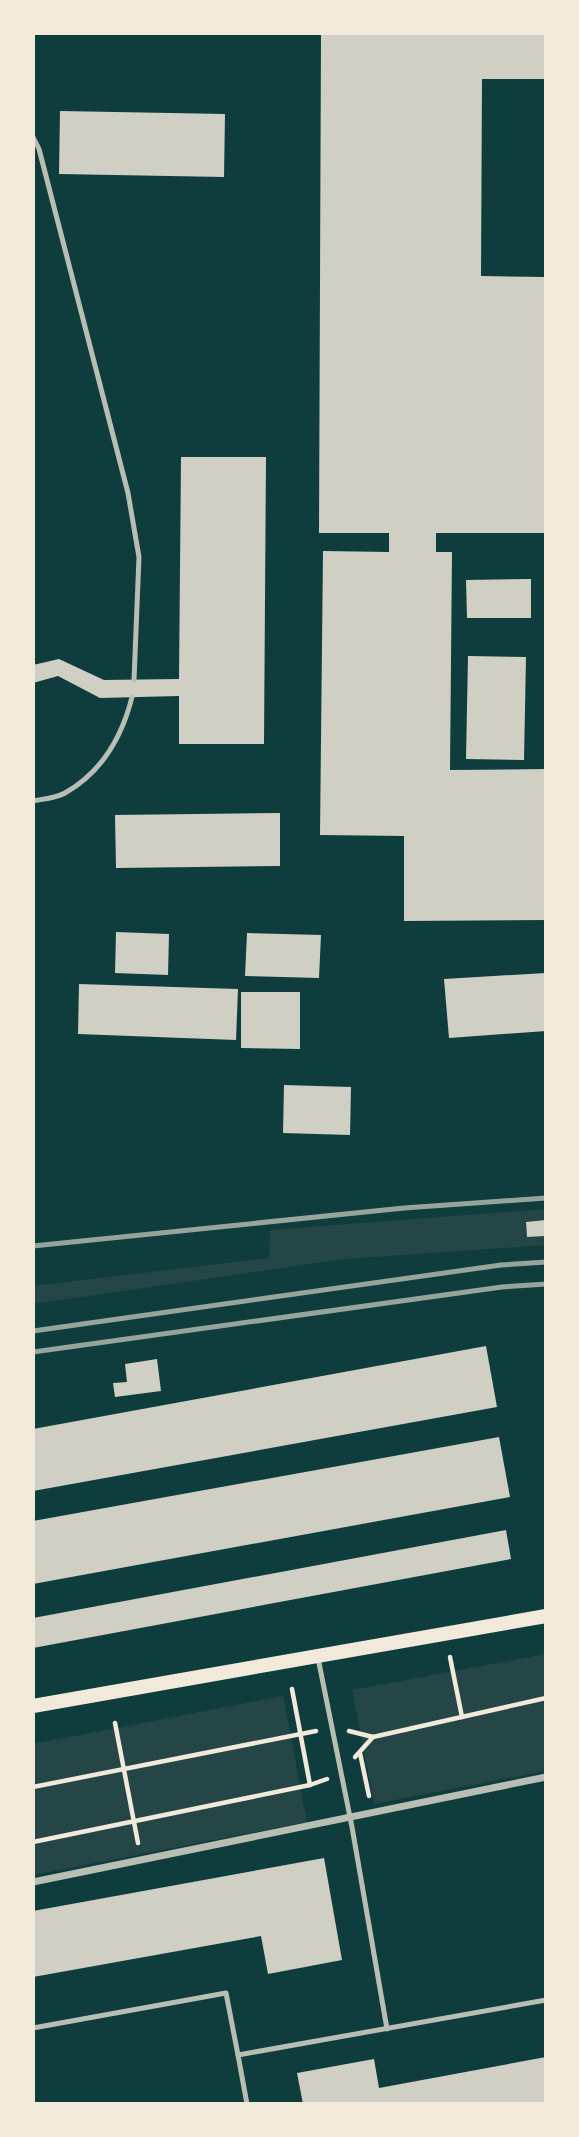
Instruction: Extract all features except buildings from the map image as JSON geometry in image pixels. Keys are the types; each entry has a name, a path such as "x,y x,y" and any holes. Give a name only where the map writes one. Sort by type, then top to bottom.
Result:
{"main road":[{"path":"33,1706 546,1616"}],"street":[{"path":"33,1882 546,1777"}],"lane":[{"path":"33,137 39,149 63,238 128,493 139,557 134,680"},
{"path":"33,801 63,794 90,775 114,747 127,718 132,697"},
{"path":"318,1655 387,2029"},
{"path":"33,2028 226,1993 247,2104"},
{"path":"238,2055 546,2000"}],"path":[{"path":"450,1657 462,1717"},
{"path":"33,1842 310,1785 292,1689"},
{"path":"373,1737 546,1698"},
{"path":"115,1723 141,1860"},
{"path":"33,1787 300,1733"},
{"path":"359,1752 372,1813"}],"shaded area":[{"path":"546,1209 546,1220 526,1222 527,1237 546,1236 546,1245 344,1259 33,1304 33,1286 269,1258 270,1230"},
{"path":"546,1654 546,1771 374,1804 352,1690"},
{"path":"283,1696 307,1822 33,1875 33,1744"}],"railway":[{"path":"33,1246 404,1208 546,1198"},
{"path":"33,1331 501,1265 546,1262"},
{"path":"33,1352 502,1287 546,1284"}]}
